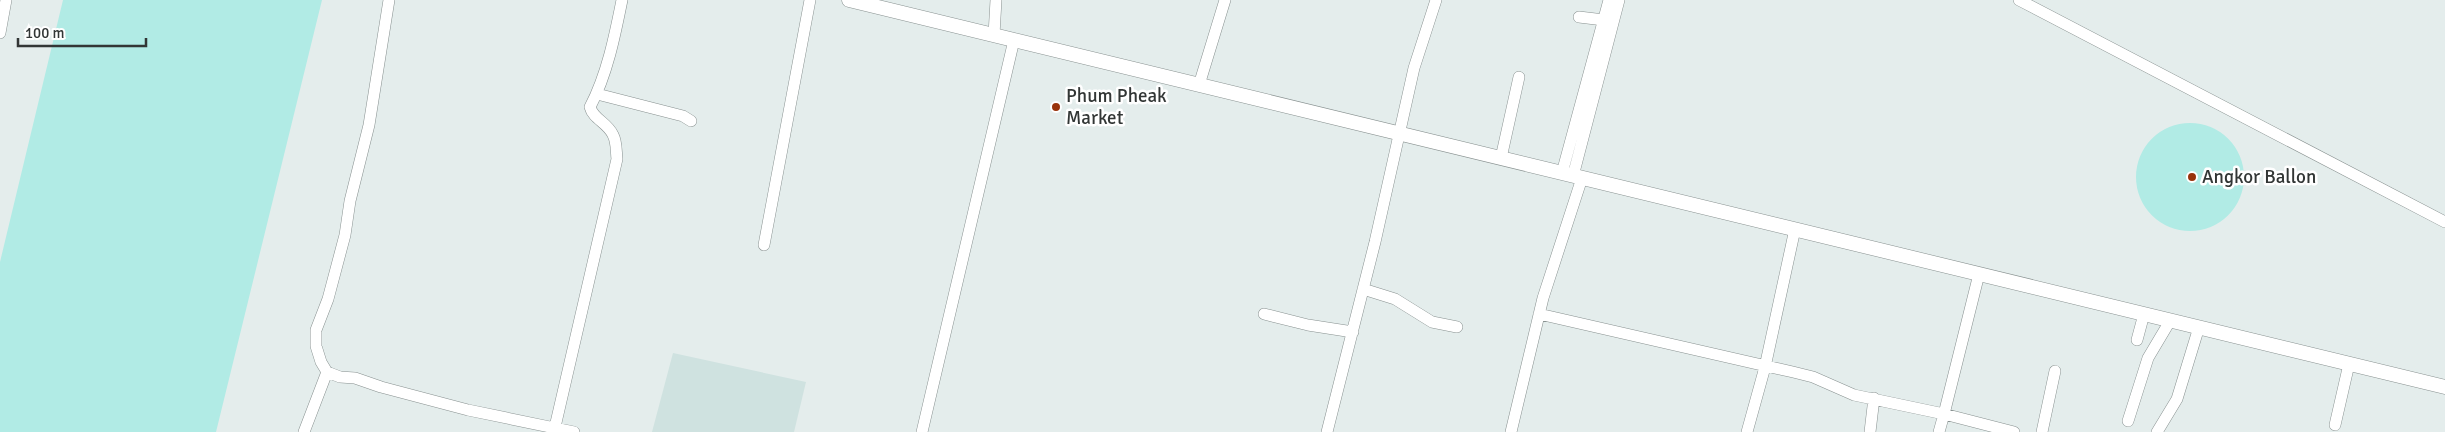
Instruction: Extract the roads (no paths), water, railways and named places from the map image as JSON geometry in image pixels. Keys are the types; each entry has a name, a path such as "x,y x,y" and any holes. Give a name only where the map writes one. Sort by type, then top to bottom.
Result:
{"main road":[{"path":"849,0 2445,387"}],"street":[{"path":"0,33 6,0"},
{"path":"304,432 327,372 316,346 316,330 328,299 345,235 350,201 370,125 389,0"},
{"path":"555,427 617,160 613,135 603,122 591,112 590,107 597,94 617,27 622,0"},
{"path":"764,245 810,0"},
{"path":"994,35 996,0"},
{"path":"1199,85 1225,0"},
{"path":"1327,432 1363,289 1414,68 1436,0"},
{"path":"1511,432 1539,314 1562,235 1572,175 1609,0"},
{"path":"1572,175 1619,0"},
{"path":"2019,0 2445,222"},
{"path":"1579,16 1604,20"},
{"path":"922,432 1014,40"},
{"path":"1501,158 1519,76"},
{"path":"597,94 683,116 691,121"},
{"path":"1747,432 1765,367 1795,229"},
{"path":"1940,432 1979,274"},
{"path":"1363,289 1395,299 1432,322 1457,327"},
{"path":"1264,314 1308,325 1352,332"},
{"path":"1539,314 1813,377 1854,395 1944,414 2014,432"},
{"path":"2137,340 2144,314"},
{"path":"2128,421 2148,358 2170,321"},
{"path":"2157,432 2176,399 2199,327"},
{"path":"2335,425 2349,364"},
{"path":"2042,432 2055,371"},
{"path":"327,372 468,410 574,432"},
{"path":"1870,432 1874,398"}],"place":[{"name":"Phum Pheak Market","path":"1056,107"},
{"name":"Angkor Ballon","path":"2192,177"}]}
